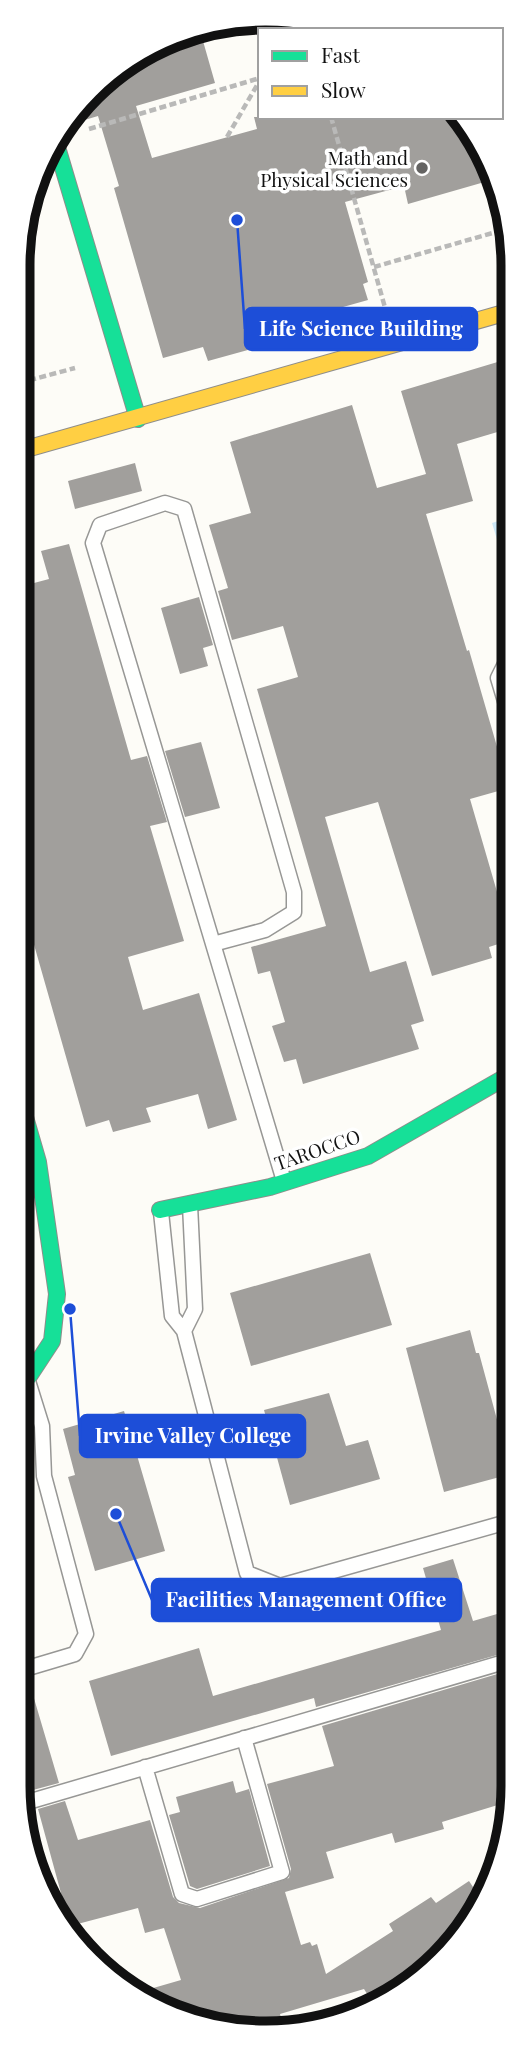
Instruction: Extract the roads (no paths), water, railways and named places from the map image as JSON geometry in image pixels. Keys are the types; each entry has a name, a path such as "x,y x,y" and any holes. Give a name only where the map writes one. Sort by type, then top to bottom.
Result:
{"street":[{"path":"59,152 138,419"},
{"path":"30,449 501,314"},
{"name":"TAROCCO","path":"160,1210 271,1187 368,1156 501,1080"},
{"path":"30,1133 38,1162 57,1294 52,1341 30,1372"}],"lane":[{"path":"213,944 265,930 294,912 294,892 184,509 166,503 100,525 93,543 284,1183"},
{"path":"184,1331 195,1309 189,1202"},
{"path":"160,1210 172,1316 184,1331 247,1573 280,1586 501,1524"},
{"path":"30,1398 42,1426 44,1476 86,1633 75,1654 30,1667"},
{"path":"31,1801 501,1663"},
{"path":"145,1767 183,1895 197,1899 282,1872 244,1738"}],"water":[{"path":"501,520 501,553 492,523"}],"place":[{"name":"Math and Physical Sciences","path":"422,168"},
{"name":"Life Science Building","path":"237,220"},
{"name":"Irvine Valley College","path":"70,1309"},
{"name":"Facilities Management Office","path":"116,1514"}]}
